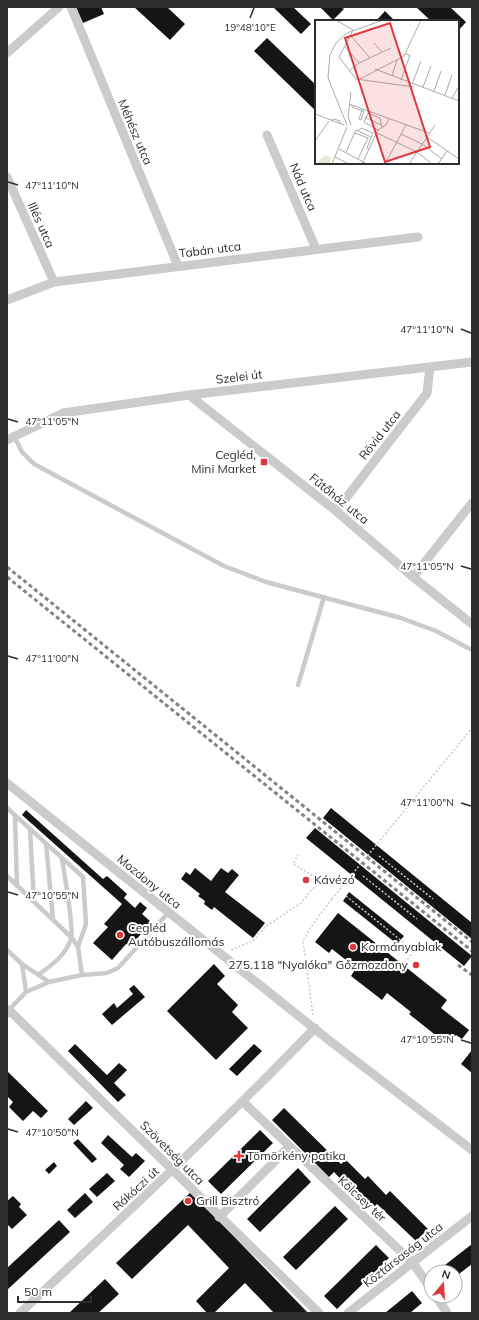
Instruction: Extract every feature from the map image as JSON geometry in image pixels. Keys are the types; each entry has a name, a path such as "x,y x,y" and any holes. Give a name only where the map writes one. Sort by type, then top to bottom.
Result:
{"street":[{"path":"7,54 59,7"},
{"name":"Méhész utca","path":"71,7 178,266"},
{"name":"Nád utca","path":"267,135 316,249"},
{"name":"Illés utca","path":"7,177 54,282"},
{"name":"Tabán utca","path":"7,300 54,282 418,237"},
{"name":"Szelei út","path":"11,438 63,414 189,395 472,362"},
{"name":"Rövid utca","path":"336,511 427,393 430,367"},
{"name":"Fűtőház utca","path":"189,395 336,511 413,578 472,624"},
{"path":"413,578 472,503"},
{"name":"Mozdony utca","path":"7,783 168,913 315,1028"},
{"name":"Szövetség utca","path":"8,1011 319,1313"},
{"path":"315,1028 472,1150"},
{"name":"Rákóczi út","path":"20,1313 173,1171 315,1028"},
{"name":"Kölcsey tér","path":"243,1102 412,1263 423,1279"},
{"path":"219,1216 289,1147"},
{"name":"Köztársaság utca","path":"348,1313 472,1216"},
{"path":"441,1304 447,1313"}],"lane":[{"path":"11,438 34,464 197,553 252,577 418,624 448,636 472,650"},
{"path":"298,685 324,597"},
{"path":"7,808 83,877 86,924 78,947"},
{"path":"15,816 17,886"},
{"path":"30,829 34,902"},
{"path":"46,844 53,920"},
{"path":"38,975 56,963 64,953 72,938 62,859"},
{"path":"7,876 72,938 78,947 82,975"},
{"path":"8,1011 26,992 49,982 106,972 118,968 168,913"},
{"path":"7,950 22,964 49,982"},
{"path":"22,964 26,992"}],"path":[{"path":"315,1028 303,941 310,928 332,899 472,728"},
{"path":"221,954 253,941 265,927 301,903 320,880 293,864 298,855"},
{"path":"380,856 433,899"},
{"path":"363,876 417,919"},
{"path":"346,896 414,951 403,965"}],"building":[{"path":"76,7 101,7 104,14 83,23"},
{"path":"134,7 167,7 185,24 170,40"},
{"path":"273,7 293,7 311,24 301,34"},
{"path":"320,7 341,7 344,9 333,20"},
{"path":"416,7 450,7 466,22 459,30 459,20 430,20"},
{"path":"385,11 394,20 377,20"},
{"path":"267,38 315,84 315,110 254,51"},
{"path":"331,808 472,923 472,939 323,818"},
{"name":"Cegléd Autóbuszállomás","path":"26,810 103,879 107,876 127,894 124,898 135,908 140,902 147,908 142,914 151,922 130,947 126,944 112,960 93,943 108,927 104,924 122,904 22,815"},
{"path":"315,828 472,956 464,966 306,838"},
{"path":"195,868 211,881 221,868 228,873 232,869 239,875 225,892 265,923 253,938 214,907 212,910 204,904 205,901 198,896 200,894 181,879 186,872 190,875"},
{"path":"349,892 404,936 397,944 343,901"},
{"path":"338,913 447,1000 441,1008 469,1030 462,1039 456,1035 448,1045 409,1014 411,1012 387,993 382,1000 351,976 356,968 332,949 329,953 315,942"},
{"path":"214,964 225,976 217,984 238,1005 232,1012 248,1028 216,1060 167,1011"},
{"path":"134,985 145,997 112,1025 102,1014 114,1003 117,1008 133,994 129,989"},
{"path":"75,1044 107,1075 119,1063 127,1070 114,1083 126,1095 118,1102 68,1051"},
{"path":"254,1044 262,1051 237,1076 229,1069"},
{"path":"472,1050 472,1073 461,1064"},
{"path":"7,1071 48,1111 41,1118 33,1111 23,1121 9,1107 13,1102 7,1096"},
{"path":"86,1101 93,1108 74,1125 68,1119"},
{"path":"284,1108 341,1164 346,1160 365,1179 368,1176 386,1195 390,1191 428,1229 416,1241 377,1204 374,1207 355,1188 352,1191 334,1172 329,1177 272,1120"},
{"path":"260,1130 273,1143 221,1194 208,1181"},
{"path":"108,1135 132,1157 136,1153 145,1161 129,1177 120,1169 124,1165 101,1143"},
{"path":"78,1139 97,1159 92,1163 73,1143"},
{"path":"54,1162 57,1166 49,1174 45,1170"},
{"path":"298,1168 311,1182 260,1232 247,1219"},
{"path":"107,1173 115,1181 97,1197 89,1189"},
{"path":"191,1192 308,1313 274,1313 245,1283 214,1313 207,1313 196,1301 229,1268 188,1225 132,1279 116,1263"},
{"path":"85,1193 93,1202 75,1218 67,1210"},
{"path":"13,1196 21,1204 19,1207 27,1215 12,1229 7,1224 7,1201"},
{"path":"335,1206 348,1219 296,1270 283,1257"},
{"path":"59,1220 70,1232 7,1290 7,1268"},
{"path":"472,1244 472,1264 463,1271 463,1264 446,1264"},
{"path":"376,1245 389,1258 337,1309 324,1296"},
{"path":"105,1279 119,1294 98,1313 69,1313"},
{"path":"412,1291 422,1303 410,1313 385,1313"}],"railway":[{"path":"7,567 472,942"},
{"path":"7,577 472,951"},
{"path":"458,965 472,975"}],"place":[{"name":"Cegléd, Mini Market","path":"264,462"},
{"name":"Kávézó","path":"306,880"},
{"name":"Cegléd Autóbuszállomás","path":"120,935"},
{"name":"Kormányablak","path":"353,947"},
{"name":"275.118 \"Nyalóka\" Gőzmozdony","path":"416,965"},
{"name":"Tömörkény patika","path":"239,1156"},
{"name":"Grill Bisztró","path":"188,1201"}]}
